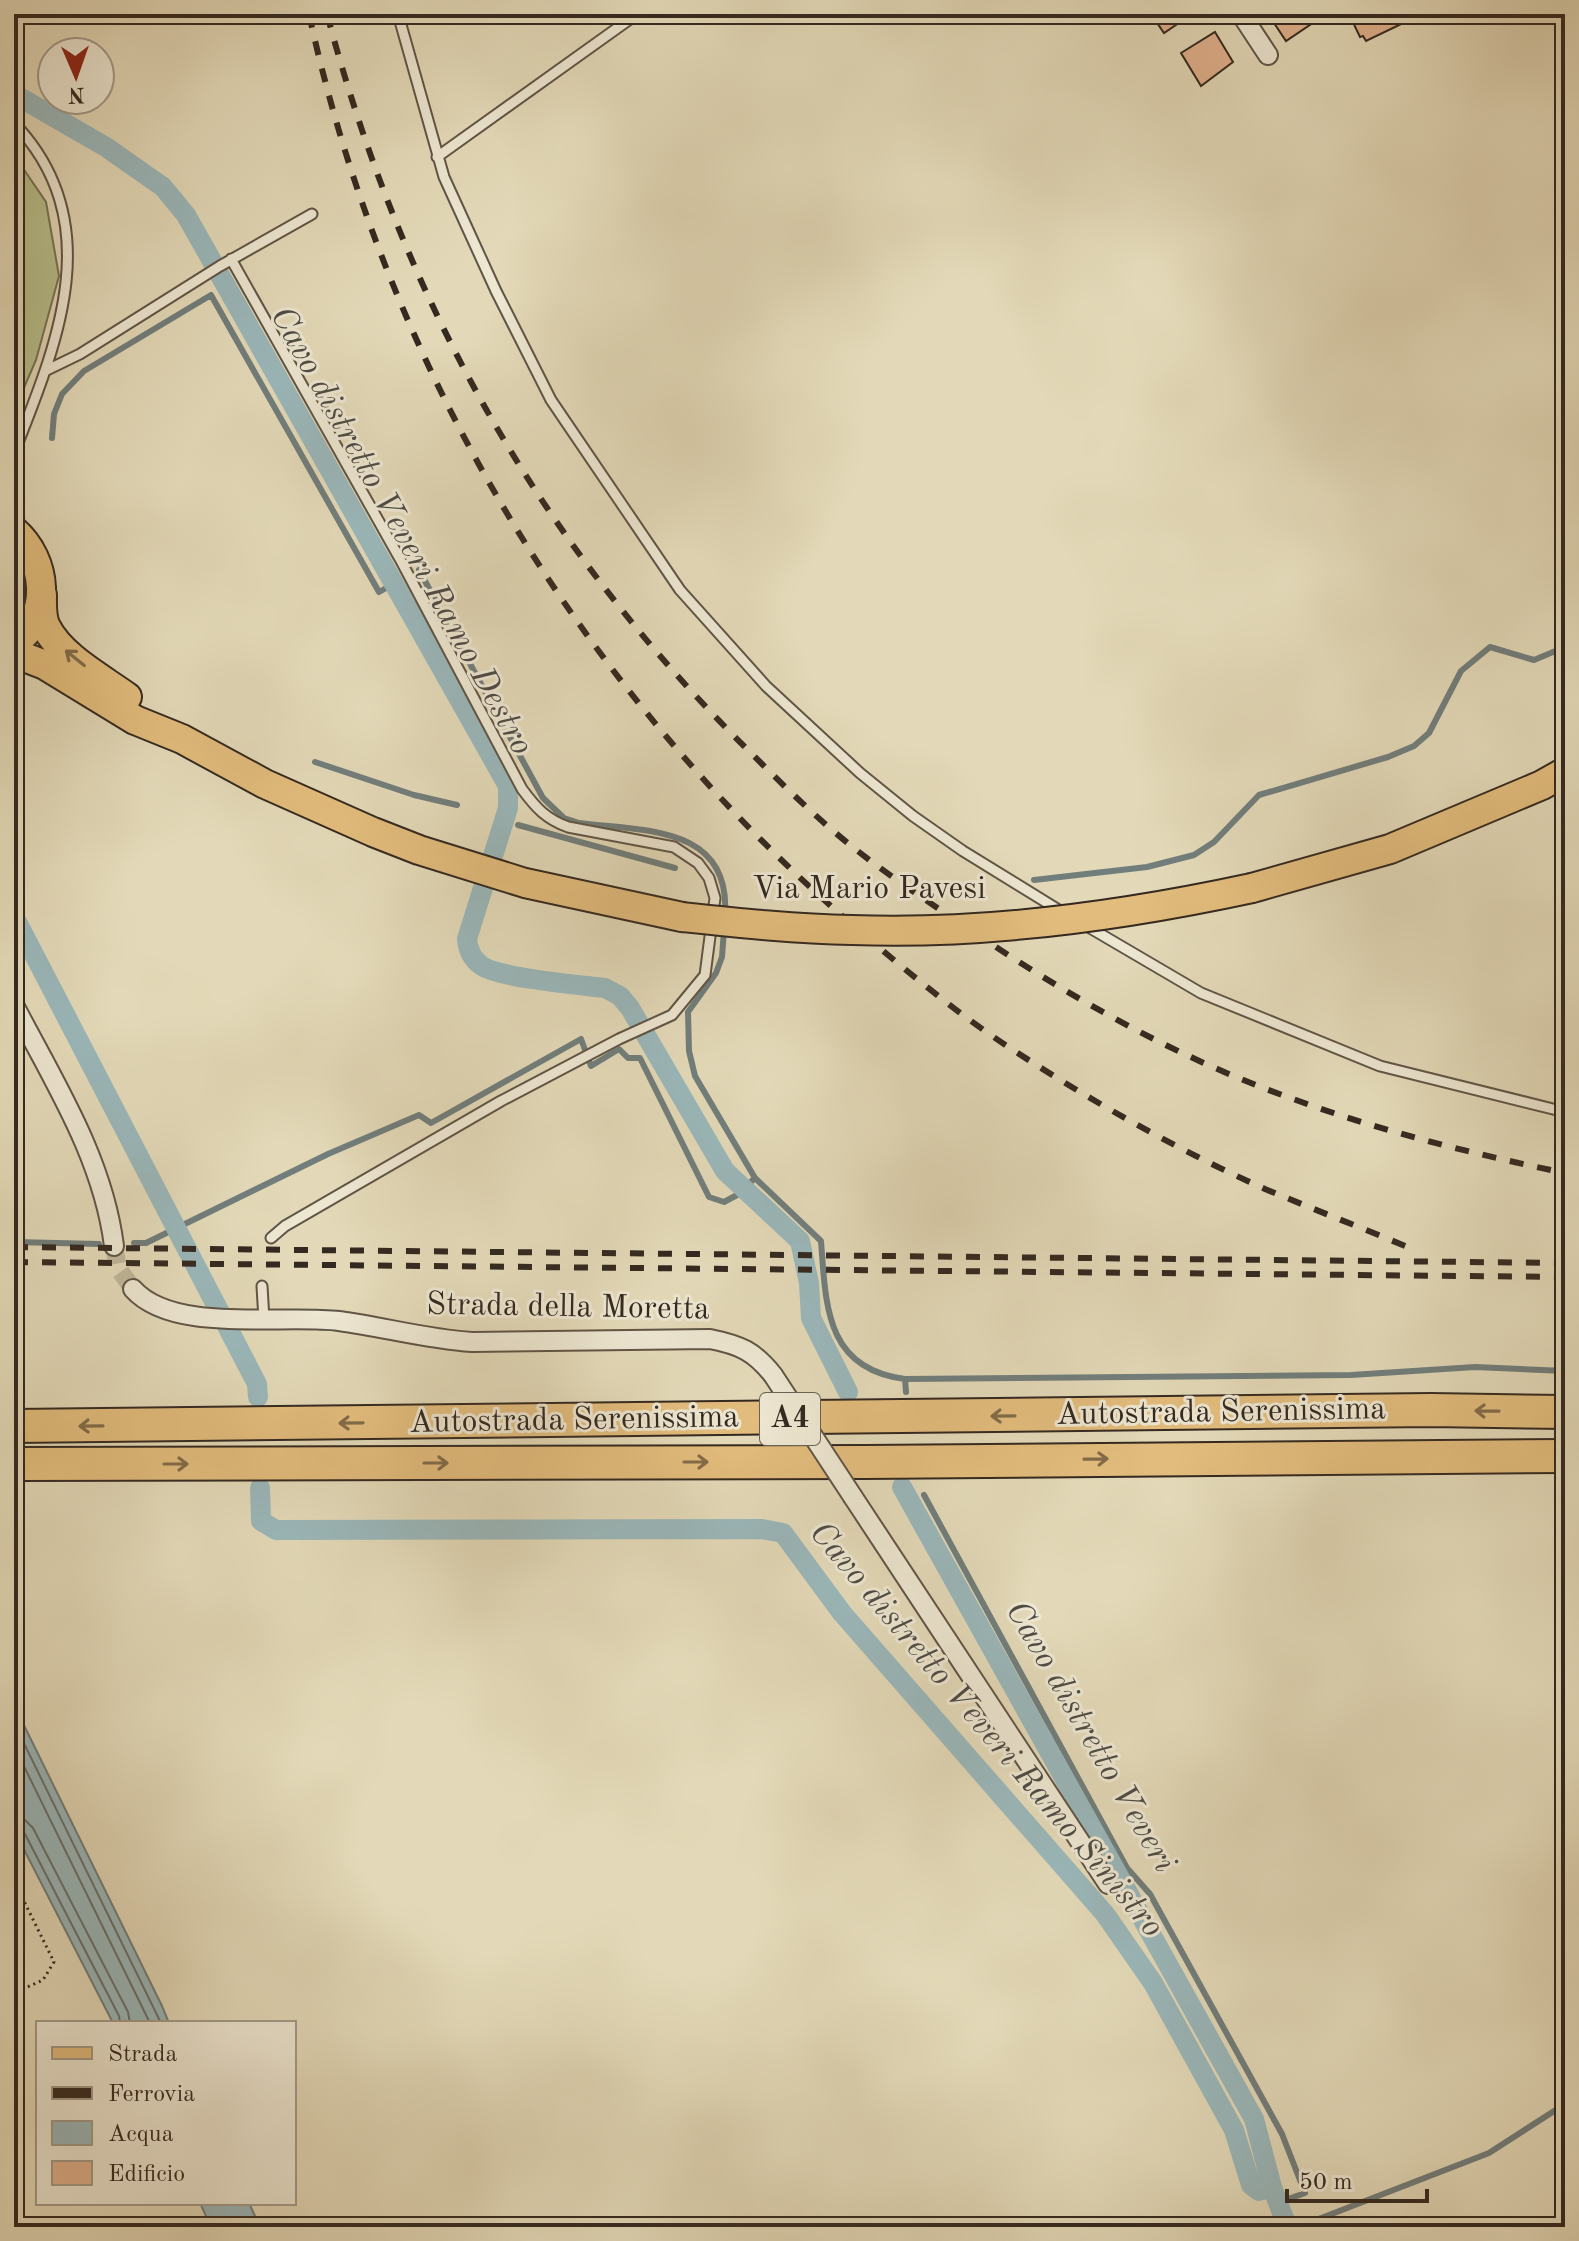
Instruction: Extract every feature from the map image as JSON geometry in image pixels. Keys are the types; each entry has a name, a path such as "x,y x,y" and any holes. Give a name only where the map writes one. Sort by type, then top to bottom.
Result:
{"highway":[{"name":"Autostrada Serenissima","path":"14,1426 1431,1410 1565,1412"},
{"name":"Autostrada Serenissima","path":"14,1464 1565,1456"}],"main road":[{"path":"23,540 41,572 46,627 60,645 182,739"},
{"path":"14,643 35,618 42,595"},
{"path":"14,653 45,665 135,720 182,739"},
{"name":"Via Mario Pavesi","path":"182,739 320,810 419,850 487,872 682,917 855,931 934,929 1069,919 1182,903 1252,888 1390,849 1542,785 1565,772"}],"street":[{"path":"1241,14 1268,55"},
{"path":"14,1005 85,1141 105,1199 114,1246"},
{"name":"Strada della Moretta","path":"133,1289 156,1306 178,1314 204,1317 337,1321 439,1340 472,1342 710,1339 755,1354 773,1375 1108,1884"}],"lane":[{"path":"398,14 437,157 450,191 551,400 680,590 766,686 860,773 913,816 1017,885 1201,993 1380,1066 1565,1112"},
{"path":"437,157 637,14"},
{"path":"14,123 41,155 59,194 69,238 66,296 47,370 14,453"},
{"path":"47,370 80,354 208,272 312,214"},
{"path":"231,259 400,559 522,789 540,812 552,821 568,827 674,847 698,863 709,878 715,898 705,975 672,1015 501,1101 285,1226 271,1238"},
{"path":"14,514 23,540"},
{"path":"262,1286 264,1320"}],"path":[{"path":"14,1881 54,1962 43,1980 14,1993"}],"green space":[{"path":"14,155 46,202 59,276 36,360 14,411"}],"water":[{"path":"14,1705 168,2021 112,2021 14,1830"},
{"path":"201,2205 250,2205 260,2227 211,2227"}],"building":[{"path":"1151,14 1192,14 1164,33"},
{"path":"1268,14 1326,14 1286,41"},
{"path":"1349,14 1422,14 1366,41 1363,36 1360,37"},
{"path":"1215,32 1233,62 1201,86 1181,53"}],"waterway":[{"name":"Cavo distretto Veveri Ramo Destro","path":"14,94 106,147 163,187 186,215 508,786 508,808 467,939 474,958 482,966 505,974 605,988 620,996 630,1008 725,1171 800,1241 809,1283 811,1318 848,1392"},
{"path":"52,438 54,414 62,394 84,371 211,295 379,592 388,587"},
{"path":"419,570 543,798 564,818 579,823 655,832 698,848 714,864 723,886 725,915"},
{"name":"Cavo distretto Veveri","path":"1034,880 1147,867 1194,855 1214,842 1259,795 1388,757 1414,746 1429,733 1461,671 1490,647 1534,660 1565,647"},
{"path":"1565,720 1565,736"},
{"name":"Cavo distretto Veveri","path":"315,762 414,795 457,805"},
{"name":"Cavo distretto Veveri","path":"518,825 675,868"},
{"name":"Cavo distretto Veveri Ramo Sinistro","path":"14,916 257,1384 258,1397"},
{"path":"724,930 722,957 716,973 688,1012 689,1051 695,1076 755,1178 821,1241 825,1288 835,1330 845,1348 859,1362 879,1373 905,1379 1351,1375 1475,1367 1565,1371"},
{"path":"134,1243 146,1243 328,1154 419,1115 431,1123 581,1039 591,1066 619,1049 628,1058 640,1058 709,1197 724,1202 737,1195 755,1178"},
{"path":"14,1242 99,1244"},
{"name":"Cavo distretto Veveri","path":"905,1379 906,1392"},
{"name":"Cavo distretto Veveri Ramo Destro","path":"902,1487 1254,2119 1272,2187 1286,2223"},
{"name":"Cavo distretto Veveri Ramo Sinistro","path":"260,1488 261,1521 276,1530 762,1529 783,1533 842,1613 1105,1914 1153,1983 1234,2130 1251,2185 1259,2191 1272,2187"},
{"name":"Cavo distretto Veveri","path":"924,1495 1127,1868 1150,1894 1282,2134 1305,2193 1277,2203"},
{"path":"1298,2227 1489,2153 1565,2104"}],"tunnel":[{"path":"114,1246 118,1268 133,1289"}],"railway":[{"path":"309,14 344,147 389,275 445,400 511,519 586,633 670,741 762,841 863,934 988,1033 1101,1104 1199,1157 1265,1189 1410,1248"},
{"path":"327,14 357,116 393,215 435,310 482,402 535,490 595,575 661,657 733,735 826,825 905,886 1021,963 1096,1008 1214,1068 1362,1122 1463,1150 1565,1173"},
{"path":"14,1247 1565,1263"},
{"path":"14,1262 1565,1277"}]}
